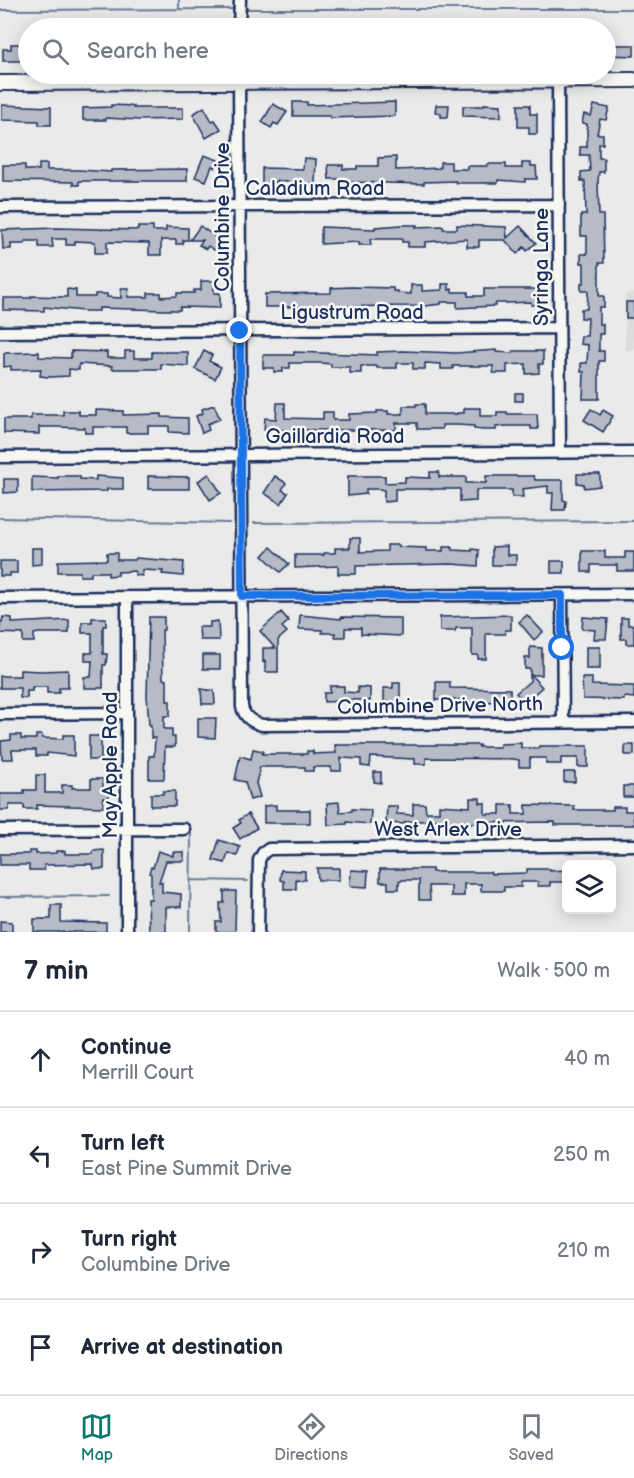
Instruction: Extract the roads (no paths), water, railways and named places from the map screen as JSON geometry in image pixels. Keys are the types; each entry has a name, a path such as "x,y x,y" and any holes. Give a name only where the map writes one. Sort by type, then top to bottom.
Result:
{"main road":[{"path":"616,80 634,80"},
{"path":"0,83 18,83"}],"street":[{"path":"239,18 240,0"},
{"name":"Columbine Drive","path":"239,84 242,707 248,719"},
{"name":"Syringa Lane","path":"558,84 560,453"},
{"name":"Caladium Road","path":"0,207 559,205"},
{"name":"Ligustrum Road","path":"0,332 560,328"},
{"name":"Gaillardia Road","path":"0,457 634,452"},
{"path":"0,598 634,594"},
{"path":"562,595 562,722"},
{"name":"May Apple Road","path":"127,932 128,597"},
{"path":"0,714 128,713"},
{"name":"Columbine Drive North","path":"248,719 262,725 634,722"},
{"path":"0,830 184,829"},
{"name":"West Arlex Drive","path":"258,932 259,860 263,853 276,848 634,845"}],"waterway":[{"path":"179,0 179,9"},
{"path":"0,10 232,9"},
{"path":"246,9 634,9"},
{"path":"0,518 229,523"},
{"path":"254,523 634,521"},
{"path":"190,932 191,830"},
{"path":"191,880 248,881"},
{"path":"0,897 109,896"}]}
